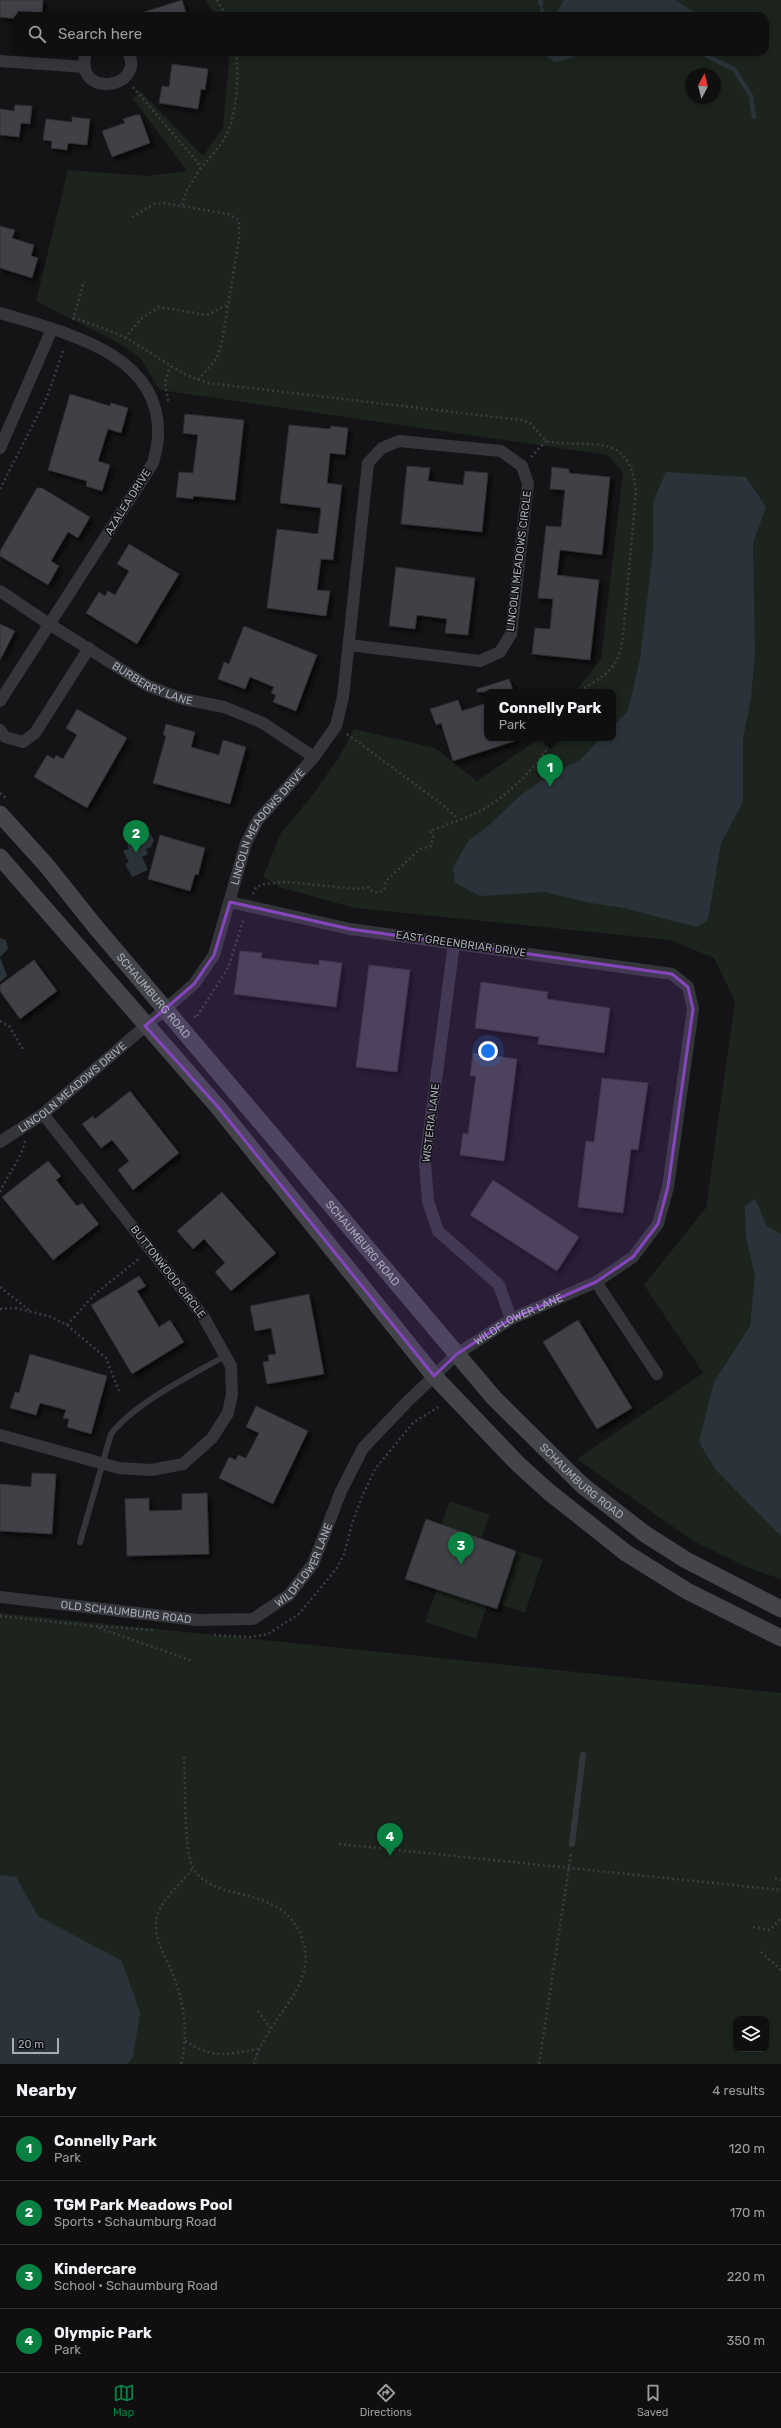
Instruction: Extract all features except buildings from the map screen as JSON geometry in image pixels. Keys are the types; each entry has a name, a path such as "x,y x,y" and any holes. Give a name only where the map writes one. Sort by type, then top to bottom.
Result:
{"street":[{"path":"85,56 84,67 87,74 98,84 112,85 125,78 131,63 129,56"},
{"path":"0,60 84,67"},
{"name":"AZALEA DRIVE","path":"0,313 52,329 100,347 128,365 148,390 156,412 158,436 153,463 0,701"},
{"path":"0,448 52,329"},
{"name":"LINCOLN MEADOWS DRIVE","path":"0,1142 43,1114 194,984 214,955 246,842 258,820 314,758 336,726 343,697 368,463 382,448 399,441 501,451 522,466"},
{"name":"LINCOLN MEADOWS CIRCLE","path":"349,645 480,661 500,652 511,634 512,626 528,484 522,466"},
{"name":"BURBERRY LANE","path":"0,591 49,624 148,686 183,699 224,707 262,723 314,758"},
{"path":"0,730 5,737 23,742 35,733 89,648"},
{"name":"SCHAUMBURG ROAD","path":"0,814 47,866 94,925 166,1008 323,1197 494,1398 582,1485 609,1507 686,1560 781,1609"},
{"path":"0,857 60,924 145,1026 218,1107 434,1376 518,1464 560,1502 626,1553 687,1591 781,1638"},
{"name":"EAST GREENBRIAR DRIVE","path":"230,902 350,929 672,974 688,987"},
{"name":"WISTERIA LANE","path":"454,944 425,1163 428,1201 438,1231 499,1284 511,1319"},
{"name":"WILDFLOWER LANE","path":"253,1619 289,1595 313,1564 341,1491 363,1448 434,1376 457,1354 511,1319 596,1282 633,1257 658,1224 668,1187 693,1009 688,987"},
{"name":"BUTTONWOOD CIRCLE","path":"0,1435 119,1468 151,1470 183,1464 212,1438 228,1412 232,1394 231,1366 203,1316 43,1114"},
{"path":"596,1282 657,1374"},
{"name":"OLD SCHAUMBURG ROAD","path":"0,1597 197,1620 253,1619"}],"lane":[{"path":"80,1542 101,1463 111,1434 121,1422 172,1387 225,1356"},
{"path":"572,1844 582,1755"}],"path":[{"path":"217,0 224,12"},
{"path":"182,206 187,190 228,130 235,99 238,65 237,56"},
{"path":"125,78 198,163 200,169"},
{"path":"132,217 154,204 163,203 228,214 239,220 239,239 217,358 198,380"},
{"path":"0,489 46,397 69,335 84,281"},
{"path":"125,338 141,320 159,307 208,315 228,305"},
{"path":"156,412 166,411 168,404 165,383 170,366"},
{"path":"522,466 546,441"},
{"path":"336,726 443,805 458,819"},
{"path":"196,1018 228,968 248,906 256,887 275,882 360,889 368,887 373,892 384,890 386,881 420,850 430,846 433,836 430,831 483,809 508,791 548,749 552,741"},
{"path":"0,1021 9,1026 23,1049"},
{"path":"0,1192 5,1179 23,1150 25,1140"},
{"path":"67,1325 95,1294 151,1250"},
{"path":"0,1287 31,1312"},
{"path":"0,1309 15,1308 49,1316 67,1325 106,1358 119,1391"},
{"path":"210,1634 251,1637 268,1634 299,1614 337,1568 344,1554 352,1524 362,1497 375,1469 414,1422 440,1406"},
{"path":"0,1616 91,1626 159,1631"},
{"path":"91,1626 193,1661"},
{"path":"184,1757 186,1825 193,1868 205,1880 223,1889 271,1902 297,1927 306,1956 305,1968 300,1983 258,2049 254,2064"},
{"path":"339,1844 781,1890"},
{"path":"540,2064 570,1867 572,1844"},
{"path":"181,2064 185,2041 183,2006 175,1979 161,1950 155,1928 158,1912 168,1897 181,1884 193,1868"},
{"path":"775,1878 781,1880"},
{"path":"753,1927 770,1930 781,1918"},
{"path":"760,1952 781,1970"},
{"path":"258,2011 270,2028"},
{"path":"185,2041 199,2049 217,2055 258,2049"}],"highlighted area":[{"path":"230,902 350,929 672,974 688,987 693,1009 668,1187 658,1224 633,1257 596,1282 511,1319 457,1354 434,1376 218,1107 145,1026 194,984 214,955"}],"shaded area":[{"path":"205,0 781,0 781,1579 751,1569 693,1541 577,1459 703,1373 644,1285 706,1208 735,1001 714,958 670,940 355,908 279,887 263,877 281,833 315,792 339,757 354,729 435,748 477,781 536,741 616,741 616,689 577,689 601,659 623,472 607,455 160,390 139,357 115,341 36,301 68,170 147,176 187,171 133,99 140,91 203,156 223,128 228,56 769,56 769,12 214,12"},
{"path":"564,0 675,0 694,12 557,12"},
{"path":"541,4 545,12 540,12"},
{"path":"546,56 575,56 572,58 555,62"},
{"path":"666,472 746,477 766,507 753,543 755,653 751,698 743,739 743,802 721,843 708,920 697,927 624,908 591,903 544,892 480,896 455,883 453,868 468,841 488,826 522,794 556,771 579,761 598,741 616,741 616,723 628,711 640,659 653,551 653,502"},
{"path":"145,830 150,833 154,840 151,847 146,849 148,854 142,857 148,870 132,877 125,864 129,862 123,851 129,849 127,844 132,842 131,837"},
{"path":"0,938 6,940 8,949 0,957"},
{"path":"0,957 7,976 0,982"},
{"path":"755,1199 767,1226 781,1234 781,1536 715,1469 699,1442 714,1382 750,1326 755,1276 746,1238 745,1206"},
{"path":"450,1501 490,1515 481,1538 441,1525"},
{"path":"516,1551 543,1559 525,1613 499,1604"},
{"path":"437,1589 487,1606 476,1639 425,1622"},
{"path":"0,1613 781,1693 781,2064 0,2064"},
{"path":"0,1875 16,1877 38,1916 122,1961 140,2013 133,2057 127,2064 0,2064"}],"waterway":[{"path":"540,0 541,4"},
{"path":"707,56 734,69 751,96 754,117"}],"place":[{"name":"Connelly Park","path":"550,787"},
{"name":"TGM Park Meadows Pool","path":"136,853"},
{"name":"Kindercare","path":"461,1565"},
{"name":"Olympic Park","path":"390,1856"}]}
